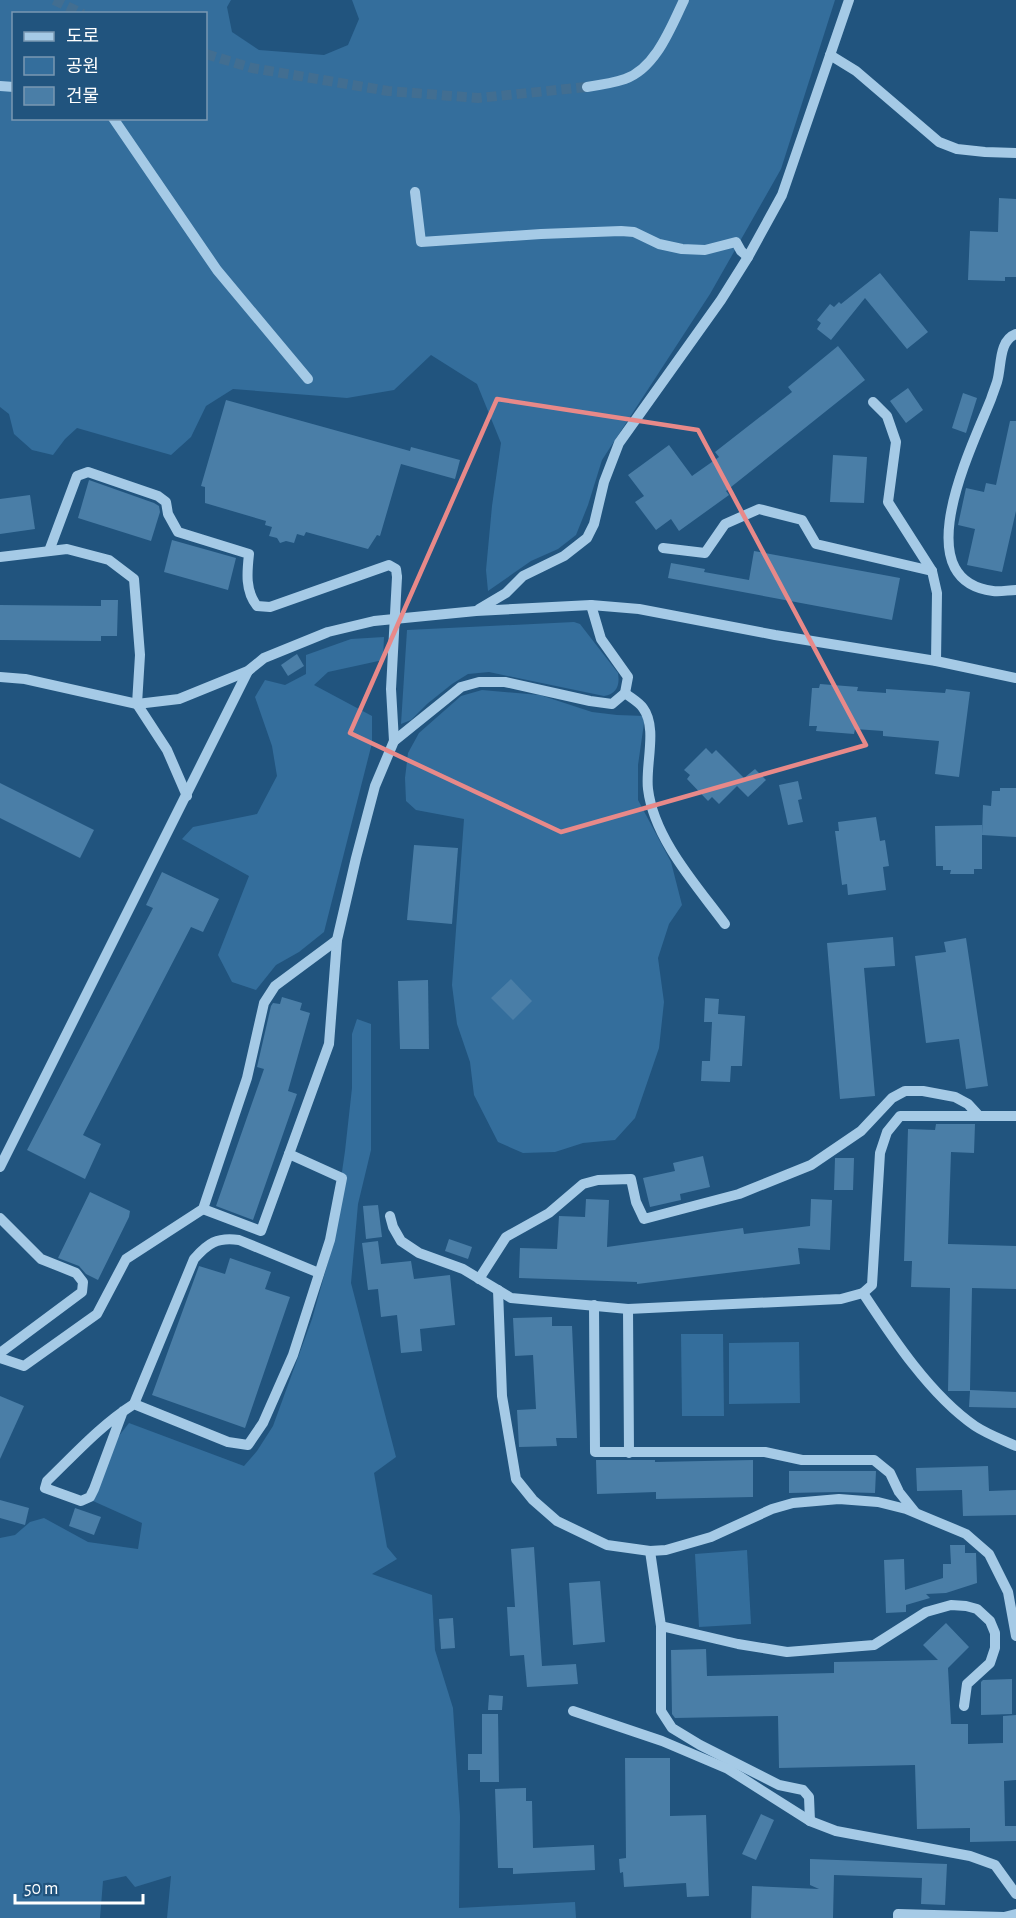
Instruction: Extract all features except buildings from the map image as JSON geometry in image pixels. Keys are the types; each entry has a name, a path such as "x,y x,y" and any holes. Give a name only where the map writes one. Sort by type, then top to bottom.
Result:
{"street":[{"path":"587,87 626,79 643,68 655,54 684,0"},
{"path":"476,610 506,593 523,576 564,556 587,538 594,524 604,482 619,443 722,300 782,195 849,0"},
{"path":"830,55 856,71 939,142 957,149 1016,153"},
{"path":"114,120 217,270 308,379"},
{"path":"415,192 421,242 621,231 633,232 659,244 682,249 705,250 736,242 748,257"},
{"path":"1016,334 1013,334 1004,344 998,381 959,482 947,535 948,553 958,574 975,587 995,591 1016,590"},
{"path":"873,402 888,416 896,442 888,502 932,571 936,593 936,662"},
{"path":"49,551 76,476 88,472 158,496 166,502 168,514 178,532 207,543 249,554 247,575 251,599 257,606 270,607 389,565 396,569 391,689 393,741 375,786 337,940 329,1044 261,1231 203,1209"},
{"path":"663,548 705,553 725,524 759,509 802,520 816,544 932,571"},
{"path":"0,556 67,549 109,560 134,579 140,655 138,704 167,750 187,795"},
{"path":"393,741 461,687 479,682 505,682 612,704 626,693 628,677 602,639 591,605"},
{"path":"0,677 25,679 138,704 179,699 248,670 264,658 328,632 374,621 476,610 591,605 639,609 1016,678"},
{"path":"0,1167 248,670"},
{"path":"626,693 642,706 650,719 648,789 658,825 677,859 725,924"},
{"path":"0,1358 24,1366 97,1314 126,1258 203,1209 247,1078 264,1004 275,986 337,940"},
{"path":"479,1279 506,1237 549,1213 583,1184 598,1180 631,1179 636,1202 644,1219 739,1194 811,1166 861,1131 892,1098 905,1091 923,1091 955,1097 968,1104 979,1116"},
{"path":"390,1216 401,1241 419,1253 463,1269 511,1298 628,1309 841,1299 863,1293 872,1285 880,1153 887,1132 900,1116 1016,1116"},
{"path":"134,1404 228,1442 248,1445 263,1423 293,1355 320,1273 330,1240 342,1178 289,1154"},
{"path":"0,1218 41,1259 76,1273 83,1282 82,1292 0,1353"},
{"path":"123,1411 90,1497 81,1501 45,1488 47,1481 97,1431 123,1411 134,1404 194,1259 207,1244 227,1238 239,1240 320,1273"},
{"path":"498,1290 502,1396 516,1479 533,1500 557,1521 607,1545 651,1551 666,1550 711,1537 772,1509 793,1503 838,1499 878,1502 915,1512 966,1534 989,1554 1008,1592 1016,1636"},
{"path":"863,1293 902,1352 949,1404 975,1426 1016,1446"},
{"path":"594,1305 595,1452 765,1452 802,1460 874,1460 890,1473 899,1492 915,1512"},
{"path":"628,1309 629,1453"},
{"path":"651,1551 661,1626 661,1711 672,1728 700,1745 779,1785 803,1790 809,1797 810,1821"},
{"path":"661,1626 738,1644 787,1652 874,1645 926,1612 951,1605 966,1606 976,1609 990,1621 995,1633 995,1648 990,1663 967,1684 964,1706"},
{"path":"573,1712 662,1741 728,1769 810,1821 836,1832 970,1856 995,1865 1016,1894"},
{"path":"898,1918 898,1914 1004,1917 1016,1914"}],"highlighted area":[{"path":"497,399 698,430 866,745 561,832 350,733"}],"green space":[{"path":"0,0 231,0 227,7 232,32 259,50 324,55 348,45 359,19 352,0 835,0 781,169 710,294 602,460 576,535 558,549 531,561 488,591 486,570 501,443 477,384 431,355 394,390 347,398 233,389 206,406 191,437 171,455 77,428 53,455 32,450 14,434 9,414 0,407"},
{"path":"574,622 580,624 618,673 618,685 612,693 604,696 489,672 468,674 427,704 411,720 401,724 407,630"},
{"path":"384,637 383,660 328,672 314,685 372,716 372,743 324,932 299,952 276,965 256,990 232,982 218,955 249,876 182,839 193,827 257,814 277,776 272,746 255,697 265,680 285,685 306,674 306,655 351,639"},
{"path":"482,690 540,695 592,712 645,716 638,765 638,800 671,862 682,905 669,924 658,958 664,1002 659,1048 635,1118 615,1140 583,1143 555,1152 523,1153 498,1142 474,1095 470,1062 457,1024 452,985 464,819 416,810 406,801 405,778 408,753 419,733 461,696"},
{"path":"357,1019 371,1024 371,1150 358,1204 351,1283 396,1457 374,1473 387,1547 397,1559 372,1574 432,1595 435,1650 453,1708 460,1816 459,1908 575,1902 576,1918 167,1918 171,1876 135,1887 126,1876 103,1881 100,1918 0,1918 0,1538 15,1535 30,1522 44,1518 88,1542 138,1549 142,1523 93,1501 104,1455 129,1423 244,1466 257,1451 273,1426 312,1319 330,1255 352,1088 352,1034"},
{"path":"681,1334 723,1334 724,1416 682,1416"},
{"path":"799,1342 800,1403 729,1404 729,1343"},
{"path":"747,1550 751,1624 699,1627 695,1554"}],"tunnel":[{"path":"54,0 79,12"},
{"path":"207,54 252,68 388,91 478,98 587,87"}]}
